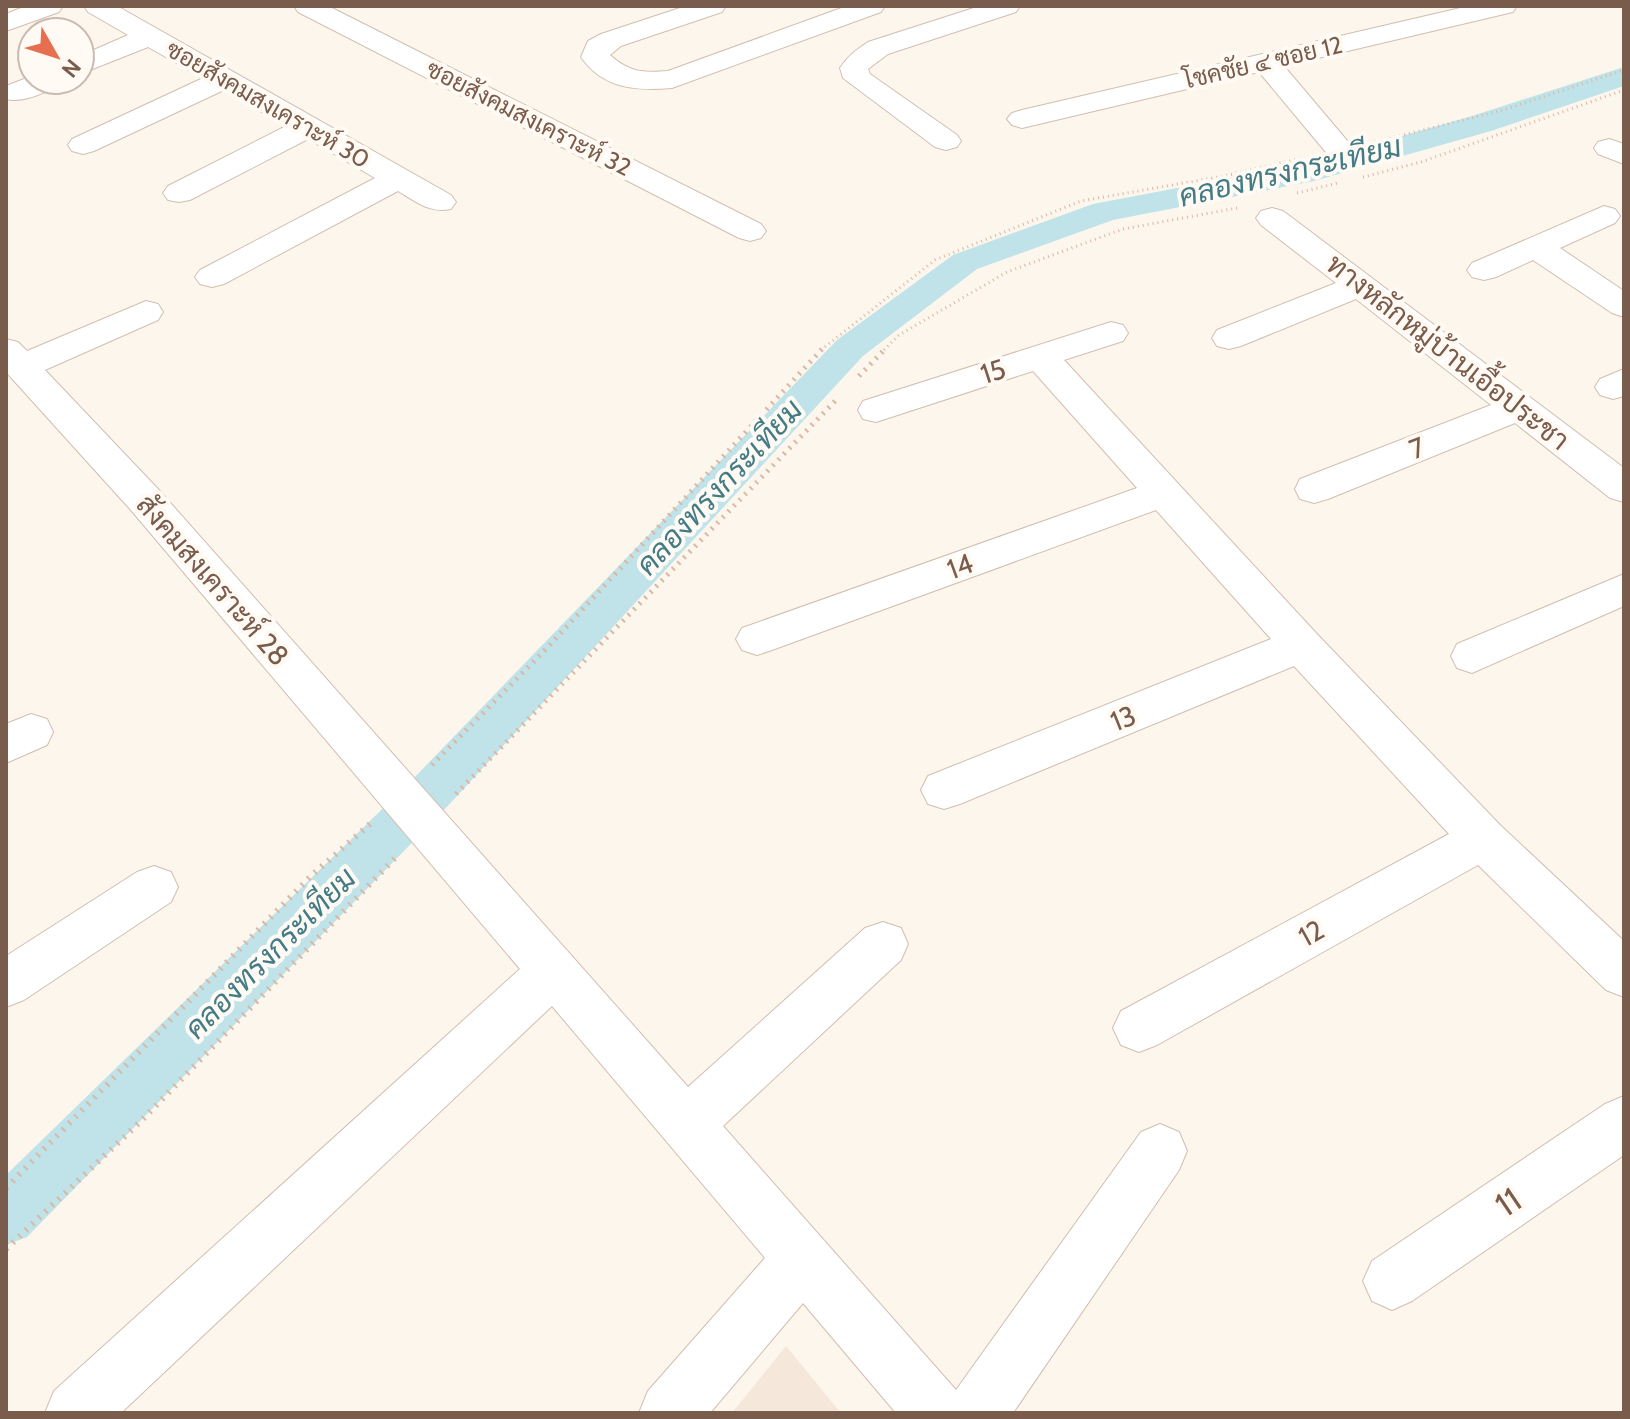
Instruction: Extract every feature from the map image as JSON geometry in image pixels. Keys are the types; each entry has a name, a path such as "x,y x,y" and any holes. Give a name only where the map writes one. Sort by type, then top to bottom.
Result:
{"street":[{"path":"6,23 50,6"},
{"name":"ซอยสังคมสงเคราะห์ 30","path":"97,6 440,202"},
{"name":"ซอยสังคมสงเคราะห์ 32","path":"307,6 750,231"},
{"path":"713,6 611,40 598,47 595,57 613,73 636,82 672,79 872,6"},
{"path":"946,141 857,78 854,68 862,58 878,48 1007,6"},
{"name":"โชคชัย ๔ ซอย 12","path":"1022,119 1504,6"},
{"path":"96,59 150,36"},
{"path":"1265,61 1340,150"},
{"path":"83,145 225,79"},
{"path":"179,193 310,126"},
{"path":"212,277 396,179"},
{"path":"1484,270 1604,216"},
{"name":"ทางหลักหมู่บ้านเอื้อประชา","path":"1272,218 1624,488"},
{"path":"1536,247 1624,306"},
{"path":"1229,338 1362,285"},
{"path":"14,359 146,312"},
{"name":"15","path":"876,410 1111,333"},
{"path":"1040,356 1301,645 1483,839 1624,974"},
{"name":"สังคมสงเคราะห์ 28","path":"14,359 144,499 936,1413"},
{"name":"7","path":"1314,489 1520,407"},
{"name":"14","path":"757,639 1163,493"},
{"path":"1472,656 1624,589"},
{"name":"13","path":"944,790 1301,645"},
{"name":"12","path":"1139,1028 1483,839"},
{"path":"6,984 154,887"},
{"path":"685,1125 883,944"},
{"path":"76,1413 554,971"},
{"name":"11","path":"1392,1281 1624,1123"},
{"path":"977,1413 1160,1151"},
{"path":"670,1413 801,1260"}],"path":[{"path":"6,1249 141,1121 415,811 547,648 828,343 935,260 1081,201 1224,176 1340,150 1503,110 1624,70"},
{"path":"6,1188 312,875 415,811"}],"shaded area":[{"path":"786,1346 841,1413 732,1413"}],"waterway":[{"name":"คลองทรงกระเทียม","path":"6,1216 427,796 850,348 965,262 1105,211 1303,174 1480,124 1624,76"}]}
